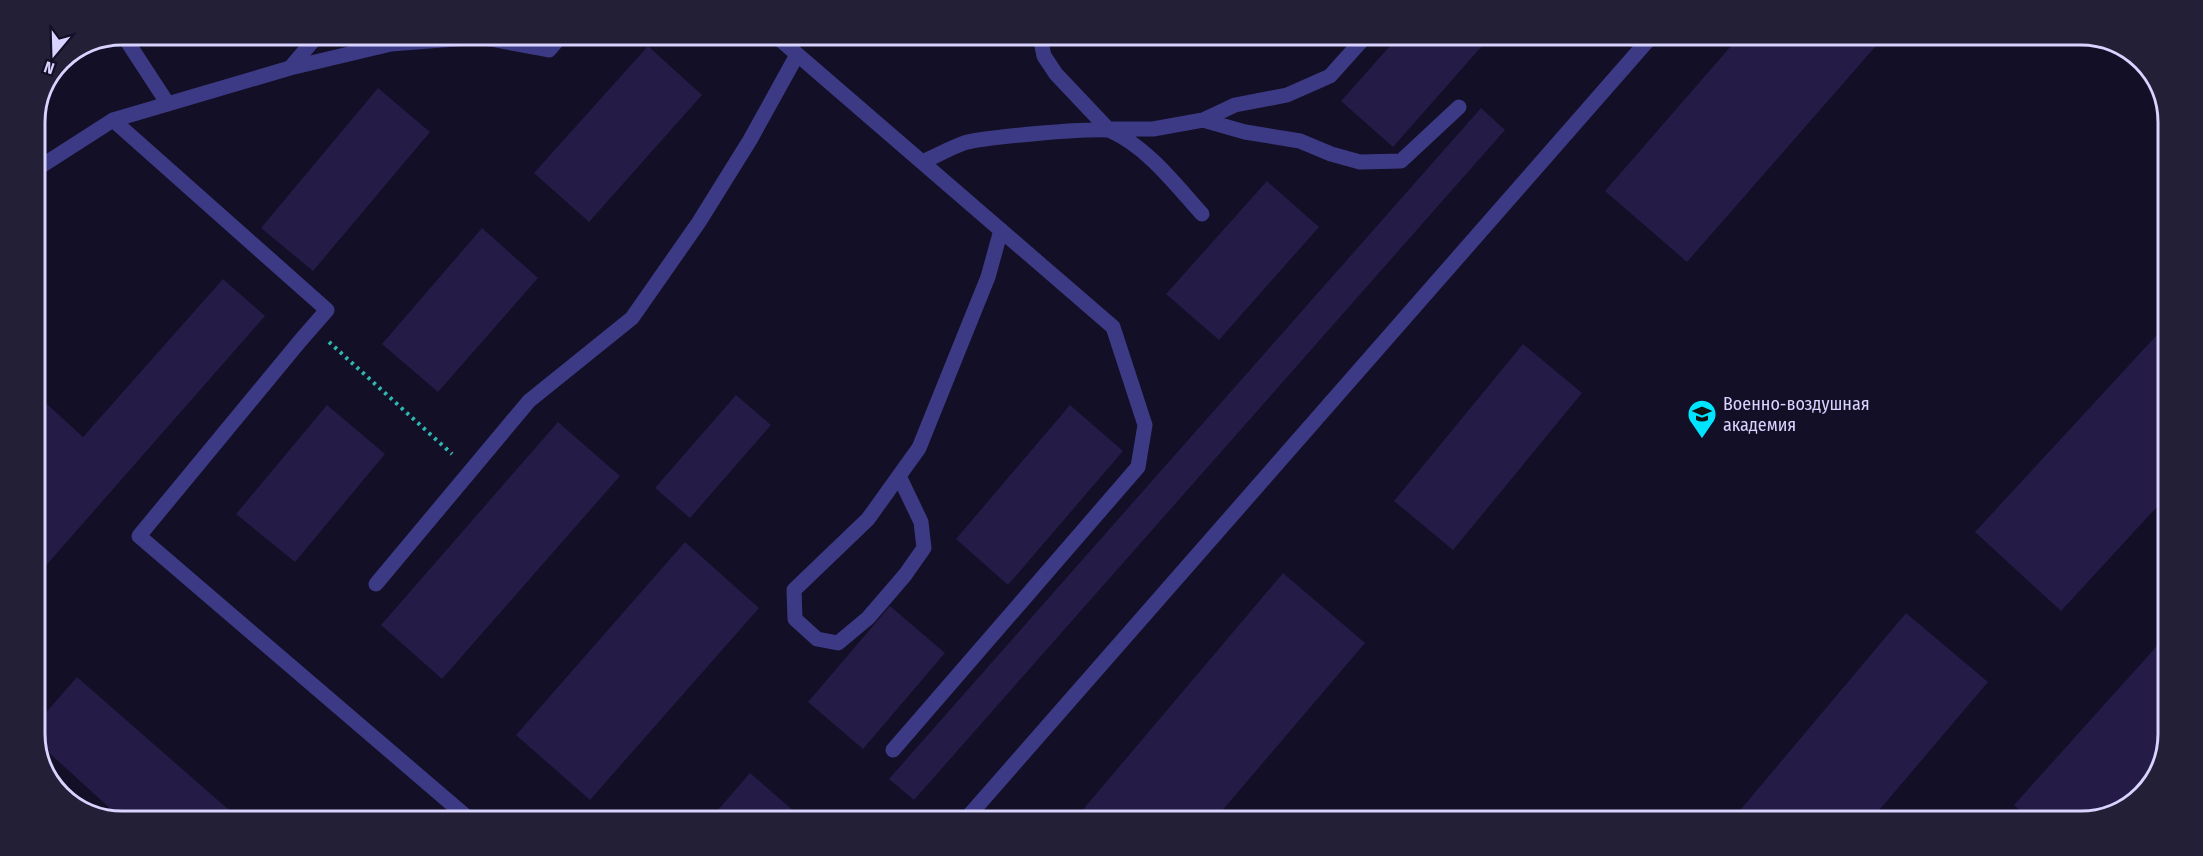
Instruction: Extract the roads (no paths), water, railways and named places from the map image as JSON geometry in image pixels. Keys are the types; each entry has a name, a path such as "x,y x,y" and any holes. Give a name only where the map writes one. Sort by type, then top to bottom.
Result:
{"street":[{"path":"130,45 168,104"},
{"path":"290,68 310,45"},
{"path":"45,164 113,120 290,68 387,45"},
{"path":"522,45 549,50 553,45"},
{"path":"786,45 1113,327 1145,425 1138,466 893,750"},
{"path":"1042,45 1044,56 1056,74 1108,129 1134,145 1150,159 1202,214"},
{"path":"922,162 966,142 1073,131 1153,129 1203,120 1234,105 1287,95 1330,76 1359,45"},
{"path":"973,811 1644,45"},
{"path":"376,584 529,401 632,318 699,222 750,140 797,55"},
{"path":"1203,120 1245,132 1300,141 1331,154 1360,162 1401,161 1459,107"},
{"path":"113,120 327,310 139,537 460,811"},
{"path":"899,476 921,522 924,549 868,618 838,643 817,639 795,619 794,591 868,519 919,448 988,277 1001,230"}],"place":[{"name":"Военно-воздушная академия","path":"1702,440"}]}
